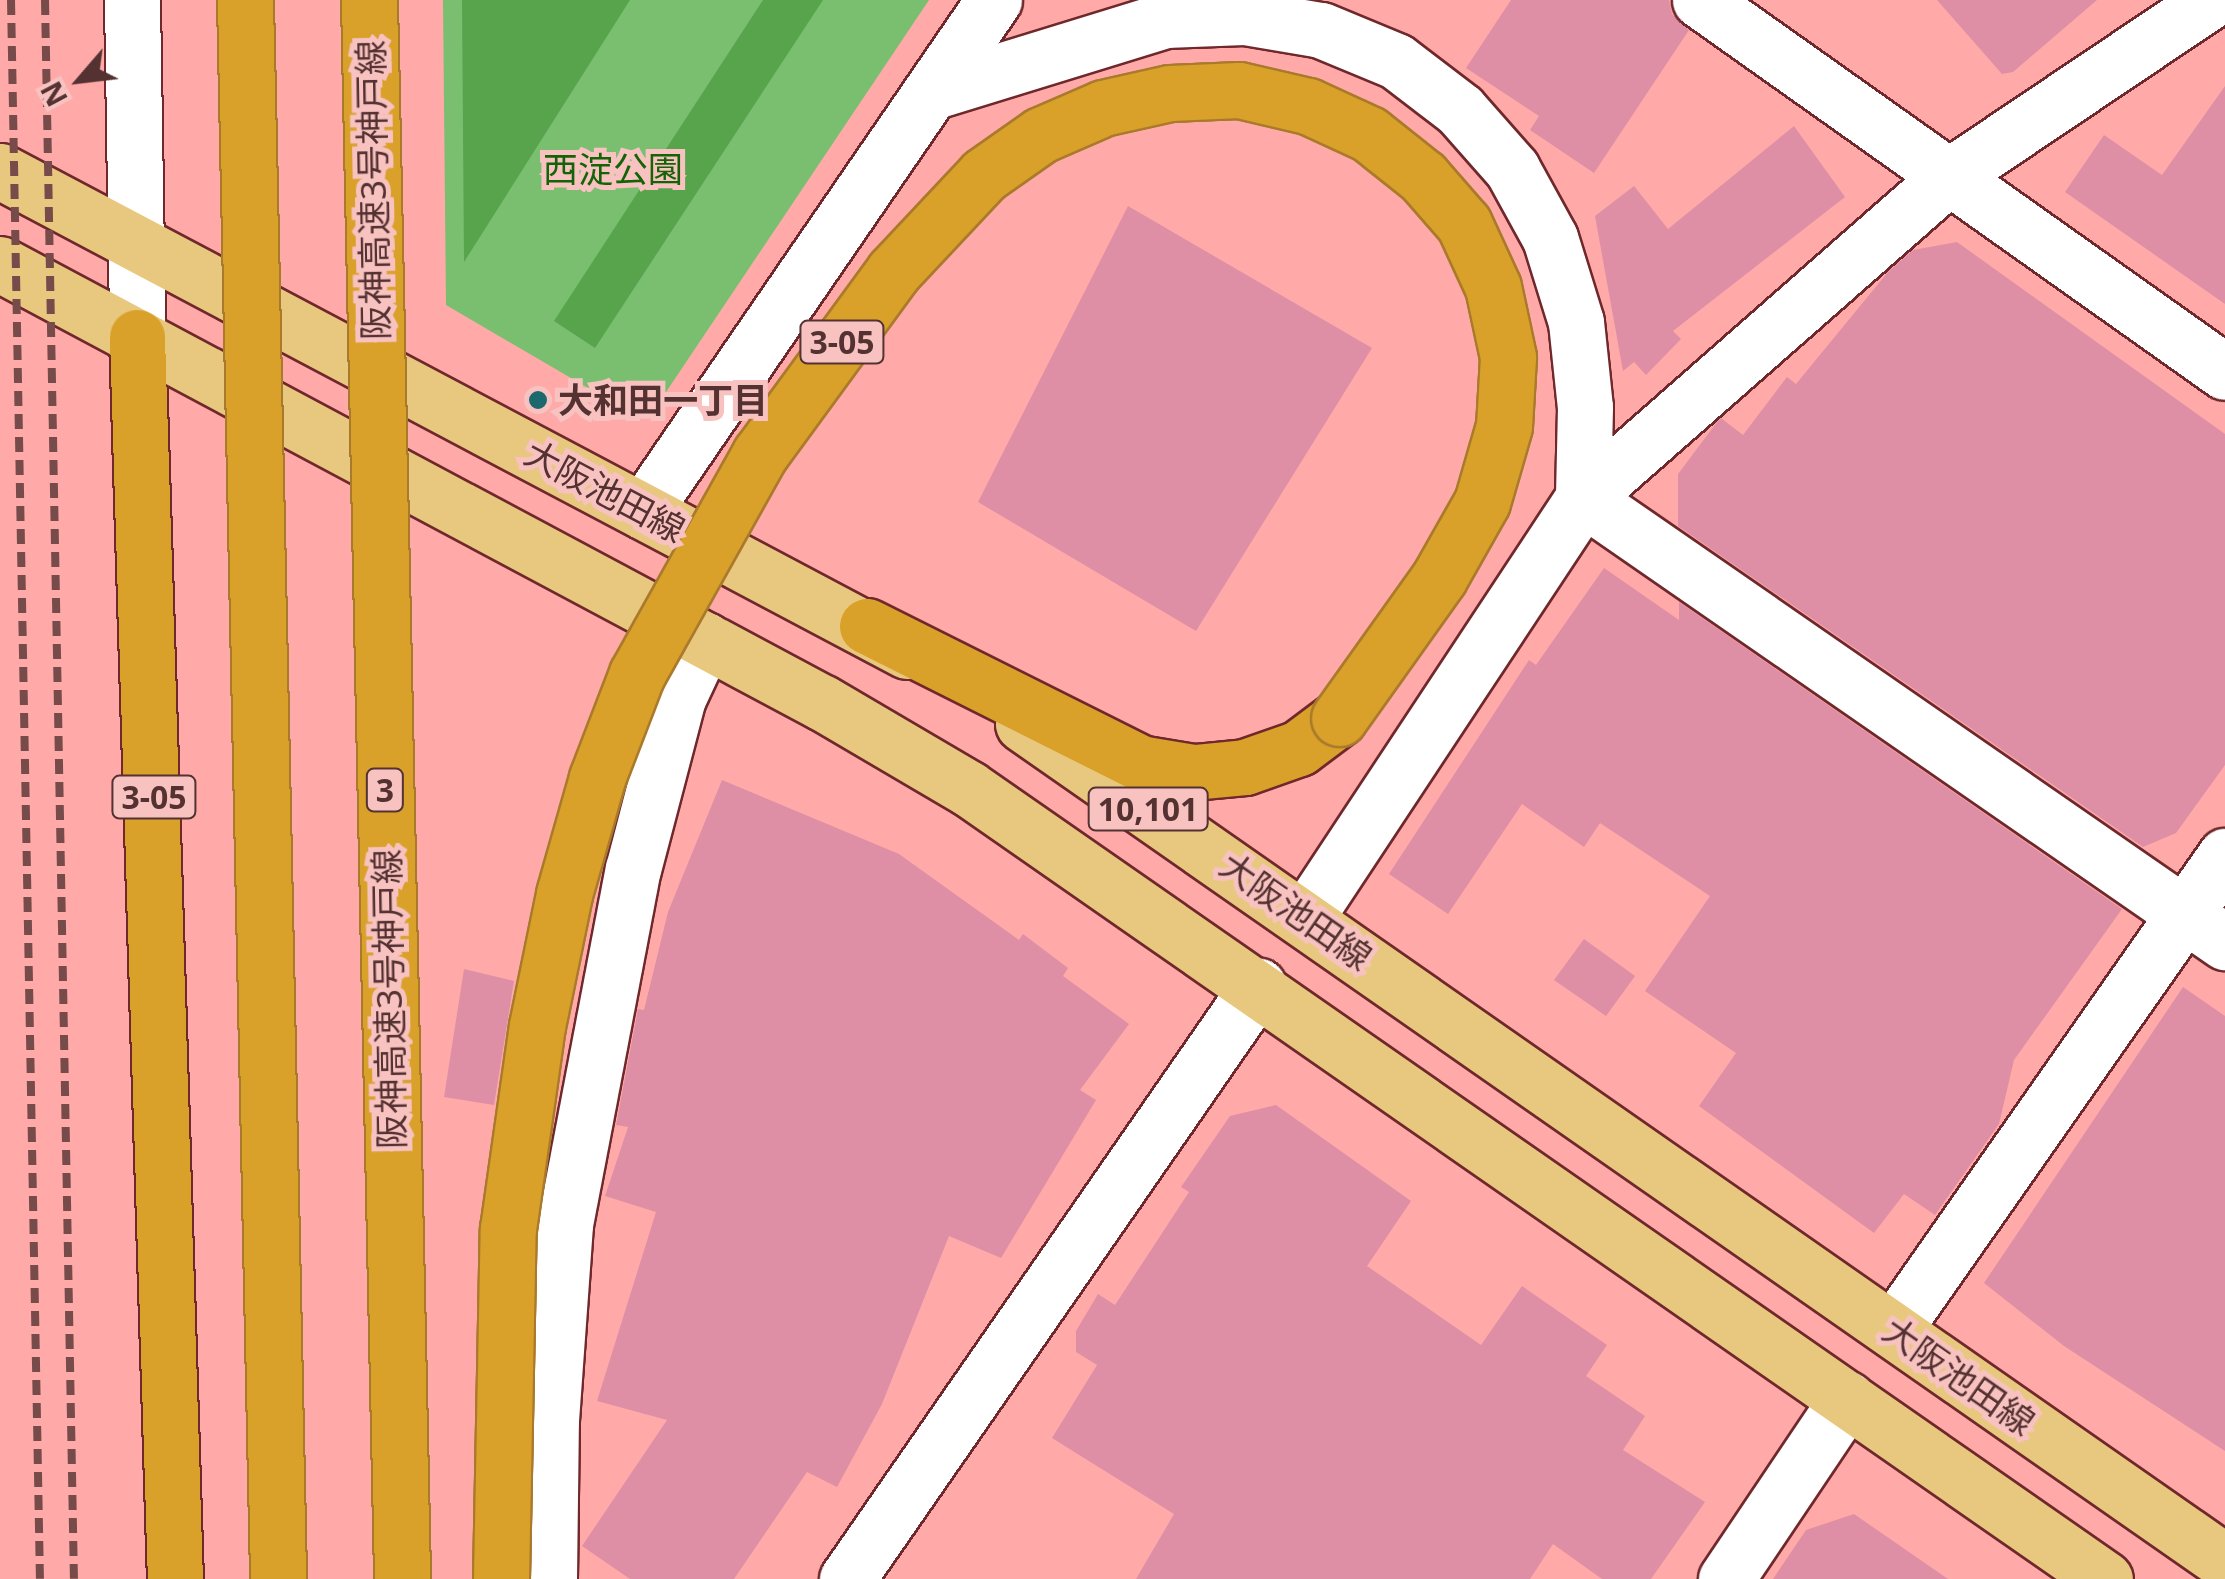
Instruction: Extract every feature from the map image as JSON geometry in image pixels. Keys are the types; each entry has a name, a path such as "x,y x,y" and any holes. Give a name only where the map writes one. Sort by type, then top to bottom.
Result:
{"highway":[{"path":"245,0 278,1579"},
{"name":"阪神高速3号神戸線","path":"369,0 402,1579"},
{"name":"3-05","path":"501,1579 508,1228 538,1026 564,894 597,778 637,674 760,454 893,272 984,175 1042,135 1103,108 1170,93 1240,90 1308,106 1369,134 1423,177 1464,224 1493,287 1508,357 1504,426 1482,502 1439,578 1339,718 1299,748 1245,767 1194,772 1140,763 867,626"},
{"name":"3-05","path":"137,338 170,1258 176,1579"}],"main road":[{"name":"大阪池田線","path":"0,170 867,626 1306,917 2225,1562"},
{"name":"10,101","path":"0,264 705,640 968,788 1258,986 2105,1579"}],"street":[{"path":"132,0 137,338"},
{"path":"643,511 938,90 994,0"},
{"path":"1700,0 2225,372"},
{"path":"1306,917 1583,498 1951,175 2212,0"},
{"path":"938,90 1165,20 1244,17 1321,30 1396,61 1460,110 1512,169 1550,238 1576,322 1585,408 1583,498"},
{"path":"1583,498 2205,928"},
{"path":"549,1579 551,1420 565,1224 633,869 678,698 705,640"},
{"path":"1893,1330 2205,928 2225,856"},
{"path":"847,1579 1258,986"},
{"path":"1726,1579 1847,1399"}],"green space":[{"name":"西淀公園","path":"443,0 929,0 662,398 624,409 446,305"},
{"path":"462,0 630,0 464,262"},
{"path":"763,0 823,0 595,348 554,321"}],"building":[{"path":"1511,0 1669,0 1672,14 1689,30 1594,173 1530,130 1539,116 1466,68"},
{"path":"1937,0 2097,0 2013,72 2002,74"},
{"path":"2225,86 2225,304 2065,192 2104,135 2162,175"},
{"path":"1794,126 1845,197 1673,331 1681,339 1646,375 1634,362 1623,371 1595,216 1634,186 1668,229"},
{"path":"1128,206 1372,348 1196,631 978,502"},
{"path":"1957,242 2225,434 2225,765 2176,833 2143,847 1678,526 1678,474 1717,422 1721,418 1743,435 1787,377 1796,384 1888,272 1913,250"},
{"path":"1604,568 1679,620 1679,602 2122,909 2014,1060 1999,1124 1935,1215 1904,1194 1874,1233 1699,1106 1736,1053 1645,991 1710,896 1600,823 1584,847 1522,804 1448,914 1389,874 1529,660 1536,665"},
{"path":"722,780 899,854 1019,940 1023,934 1068,968 1063,976 1129,1024 1080,1090 1096,1100 1001,1258 949,1236 882,1404 837,1487 807,1472 734,1579 630,1579 582,1546 667,1420 597,1401 656,1212 605,1196 628,1127 616,1125 638,1009 644,1010 668,912"},
{"path":"1584,939 1635,976 1606,1016 1554,980"},
{"path":"464,969 514,981 494,1105 444,1097"},
{"path":"2183,987 2225,1016 2225,1451 2064,1346 1984,1283"},
{"path":"1276,1105 1411,1201 1367,1266 1481,1345 1522,1286 1607,1345 1586,1376 1645,1416 1623,1450 1705,1502 1651,1579 1602,1579 1553,1544 1530,1579 1136,1579 1174,1514 1052,1438 1097,1365 1076,1352 1076,1331 1098,1294 1115,1305 1189,1192 1181,1187 1230,1116"},
{"path":"1854,1514 1948,1579 1773,1579 1806,1530"}],"railway":[{"path":"11,0 40,1579"},
{"path":"45,0 74,1579"}],"place":[{"name":"大和田一丁目","path":"538,400"}]}
